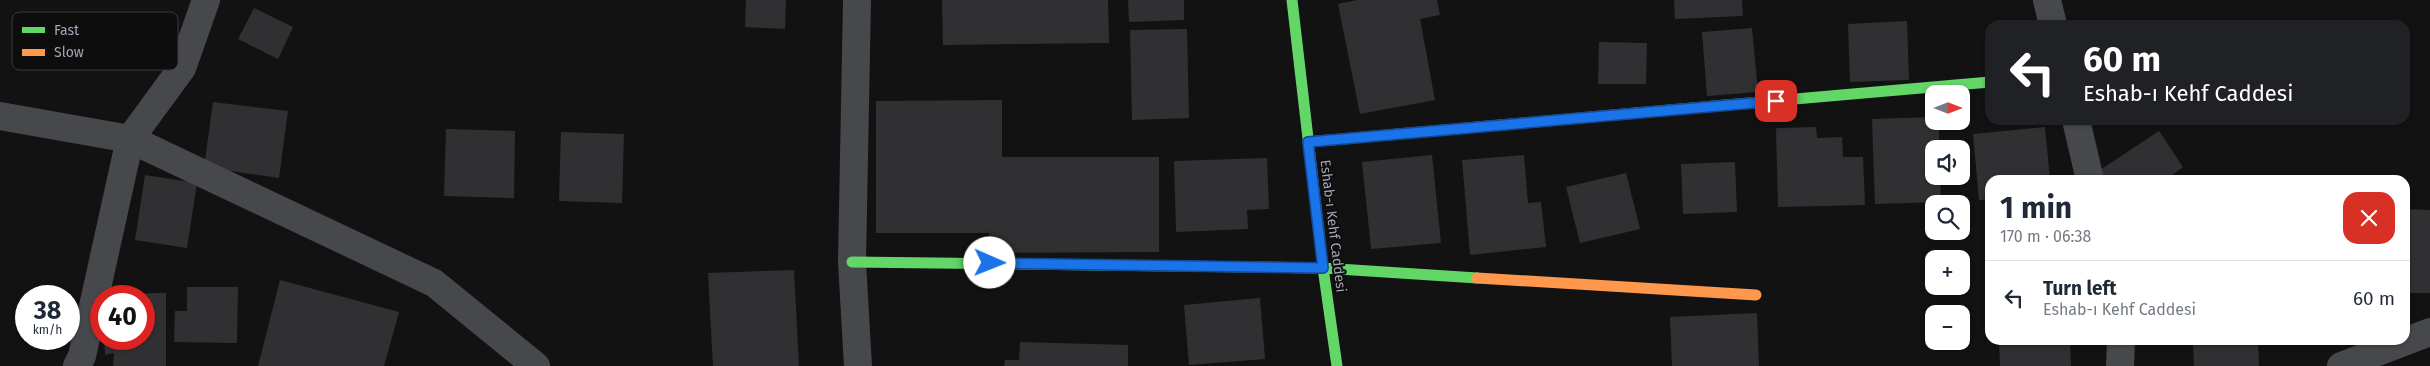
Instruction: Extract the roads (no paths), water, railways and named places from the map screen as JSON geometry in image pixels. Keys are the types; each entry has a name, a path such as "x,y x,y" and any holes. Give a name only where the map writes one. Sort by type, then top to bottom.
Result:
{"street":[{"path":"77,366 82,356 130,139 182,68 206,0"},
{"path":"857,0 852,262 858,366"},
{"name":"Eshab-ı Kehf Caddesi","path":"1292,0 1323,268 1337,366"},
{"path":"2047,0 2052,20"},
{"path":"1308,142 1985,82"},
{"path":"0,116 130,139 434,283 536,366"},
{"path":"2077,125 2089,175"},
{"path":"852,262 1323,268 1756,295"},
{"path":"2410,340 2430,332"},
{"path":"2120,366 2121,345"},
{"path":"2341,366 2396,345"}]}
